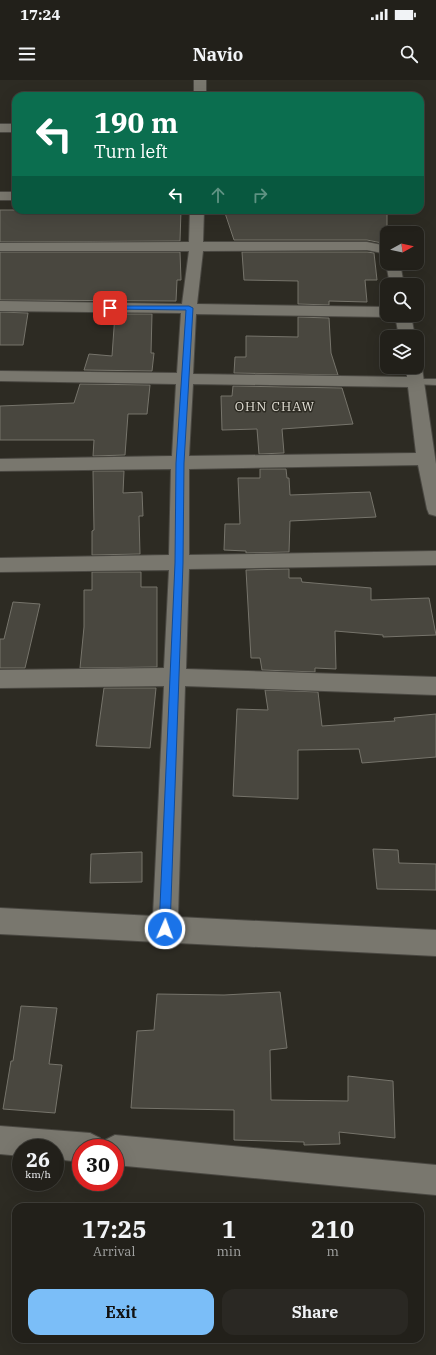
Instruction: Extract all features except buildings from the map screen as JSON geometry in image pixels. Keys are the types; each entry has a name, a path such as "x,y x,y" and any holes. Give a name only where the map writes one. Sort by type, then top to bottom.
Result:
{"street":[{"path":"200,80 200,92"},
{"path":"0,128 12,128"},
{"path":"0,196 12,196"},
{"path":"165,929 179,563 180,463 189,308 196,248 197,214"},
{"path":"0,247 196,248 367,246 380,249"},
{"path":"0,306 380,312"},
{"path":"0,376 186,379 415,374 426,459 436,508"},
{"path":"0,465 426,459"},
{"path":"0,565 436,558"},
{"path":"0,679 174,677 436,686"},
{"path":"0,921 436,943"},
{"path":"0,1140 72,1146"},
{"path":"124,1151 436,1180"}],"lane":[{"path":"415,374 436,382"}],"district":[{"name":"OHN CHAW","path":"275,406"}],"route":[{"path":"110,308 189,308 180,463 179,563 165,929"}]}
